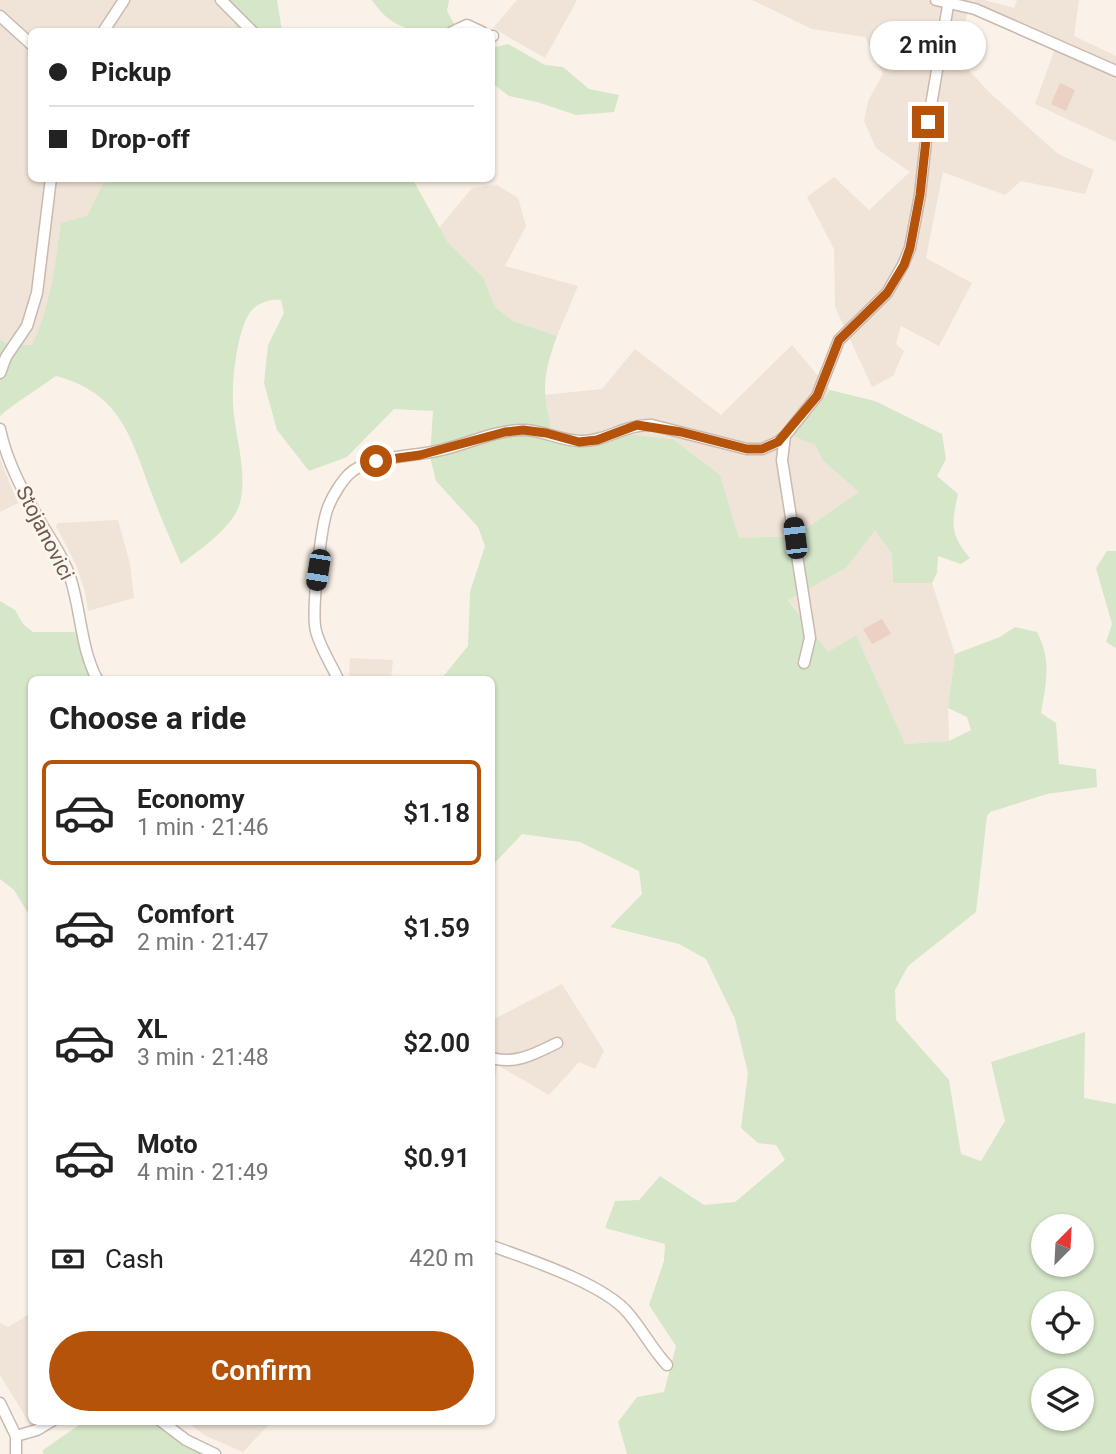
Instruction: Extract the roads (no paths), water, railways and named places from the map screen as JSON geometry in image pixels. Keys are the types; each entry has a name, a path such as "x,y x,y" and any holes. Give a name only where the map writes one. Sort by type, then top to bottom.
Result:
{"street":[{"path":"106,28 124,0"},
{"path":"221,0 251,28"},
{"path":"936,0 975,9 1116,71"},
{"path":"337,676 315,631 314,593 328,506 349,474 361,466 376,461 431,453 505,432 523,430 579,442 597,440 637,425 652,425 747,449 762,449 785,436 817,396 839,340 887,293 904,265 920,195 928,122 949,1"},
{"path":"0,16 28,41"},
{"path":"0,373 6,357 27,326 37,293 51,182"},
{"name":"Stojanovici","path":"0,429 17,477 62,558 71,580 82,631 96,676"},
{"path":"785,436 782,460 810,638 804,663"},
{"path":"495,1059 520,1059 557,1043"},
{"path":"495,1247 611,1297 628,1312 667,1365"},
{"path":"0,1403 16,1436 16,1454"},
{"path":"16,1436 45,1425"},
{"path":"166,1425 186,1440 215,1454"}]}
